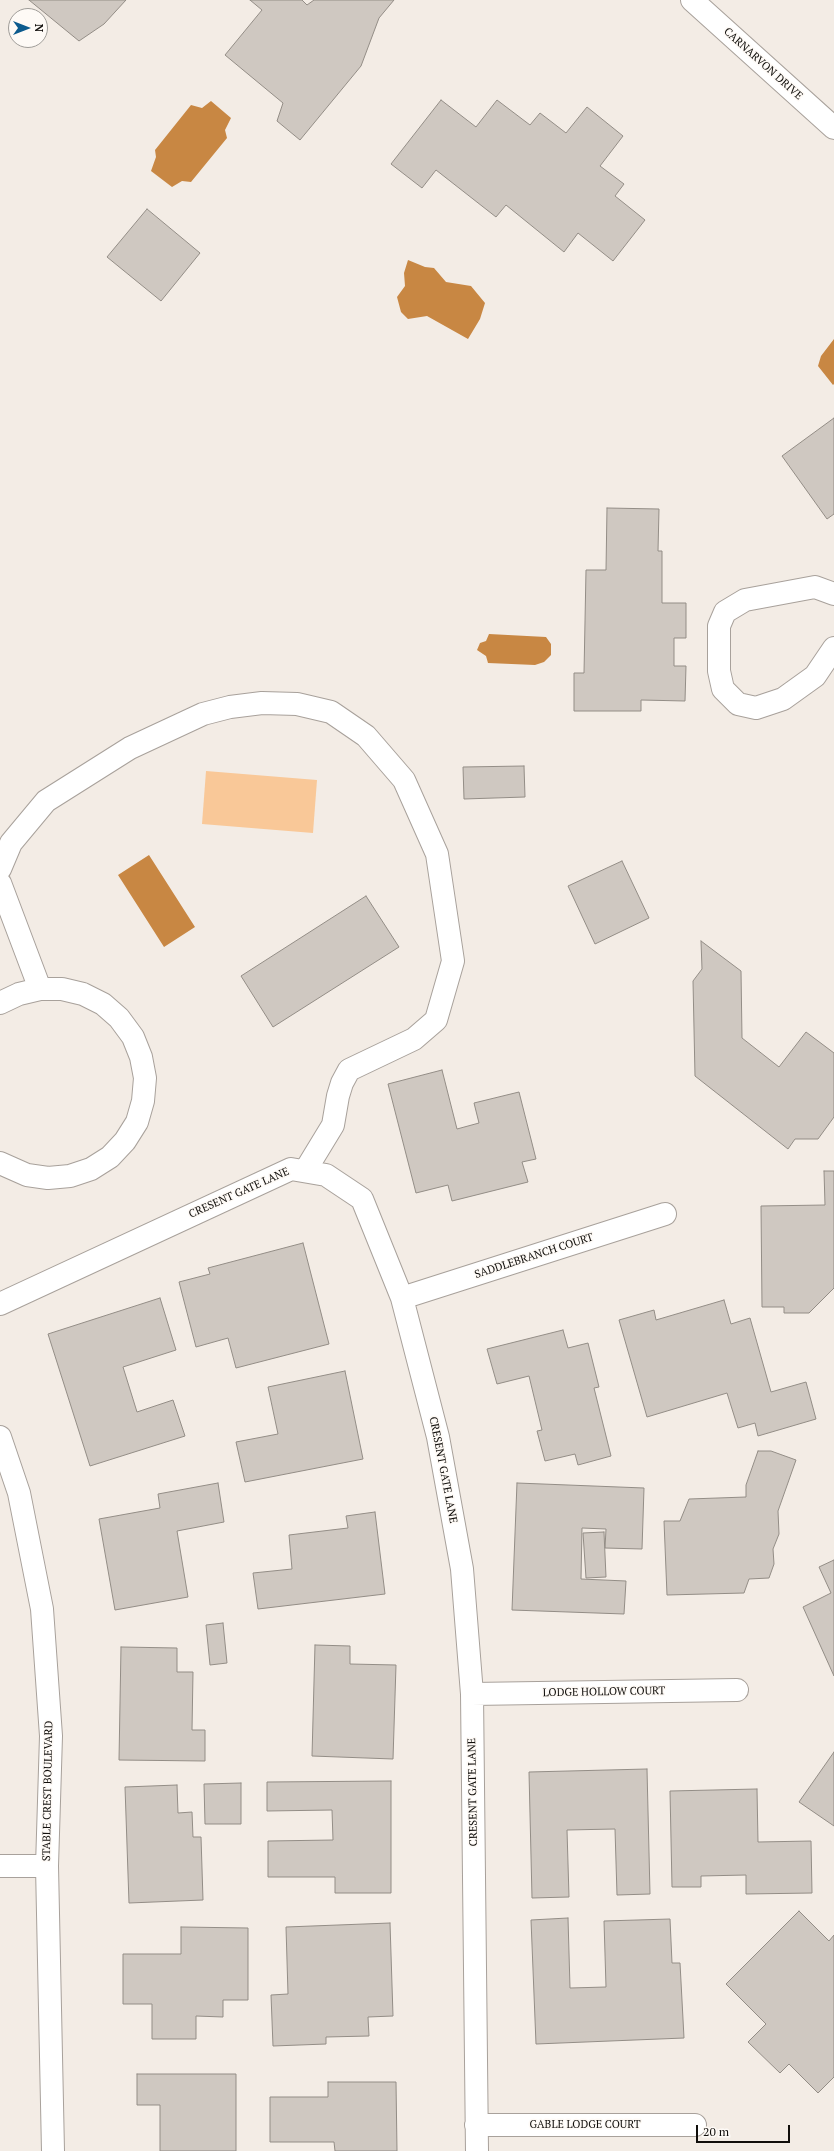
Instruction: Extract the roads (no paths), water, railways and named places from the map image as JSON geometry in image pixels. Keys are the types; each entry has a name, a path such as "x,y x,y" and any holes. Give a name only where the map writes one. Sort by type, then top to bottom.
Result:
{"street":[{"name":"CARNARVON DRIVE","path":"692,0 834,128"},
{"path":"834,594 815,587 745,600 725,612 719,626 719,671 723,689 738,704 756,708 783,699 815,676 834,648"},
{"path":"0,869 11,843 46,801 130,748 204,714 230,707 262,703 297,704 331,712 366,736 404,780 437,854 454,961 436,1020 414,1039 349,1070 342,1082 333,1125 305,1171"},
{"path":"0,882 40,989"},
{"path":"0,1003 19,994 40,989 62,989 83,994 103,1004 120,1018 132,1036 141,1057 144,1078 143,1101 137,1122 125,1141 110,1157 91,1169 70,1176 48,1178 27,1175 0,1163"},
{"name":"CRESENT GATE LANE","path":"0,1304 291,1169 326,1175 362,1199 402,1298 438,1437 459,1553 472,1694 477,2151"},
{"name":"SADDLEBRANCH COURT","path":"402,1298 665,1214"},
{"name":"STABLE CREST BOULEVARD","path":"0,1437 19,1493 42,1609 51,1736 47,1866 53,2151"},
{"name":"LODGE HOLLOW COURT","path":"472,1694 737,1690"},
{"path":"0,1866 47,1866"},
{"name":"GABLE LODGE COURT","path":"476,2125 695,2125"}]}
